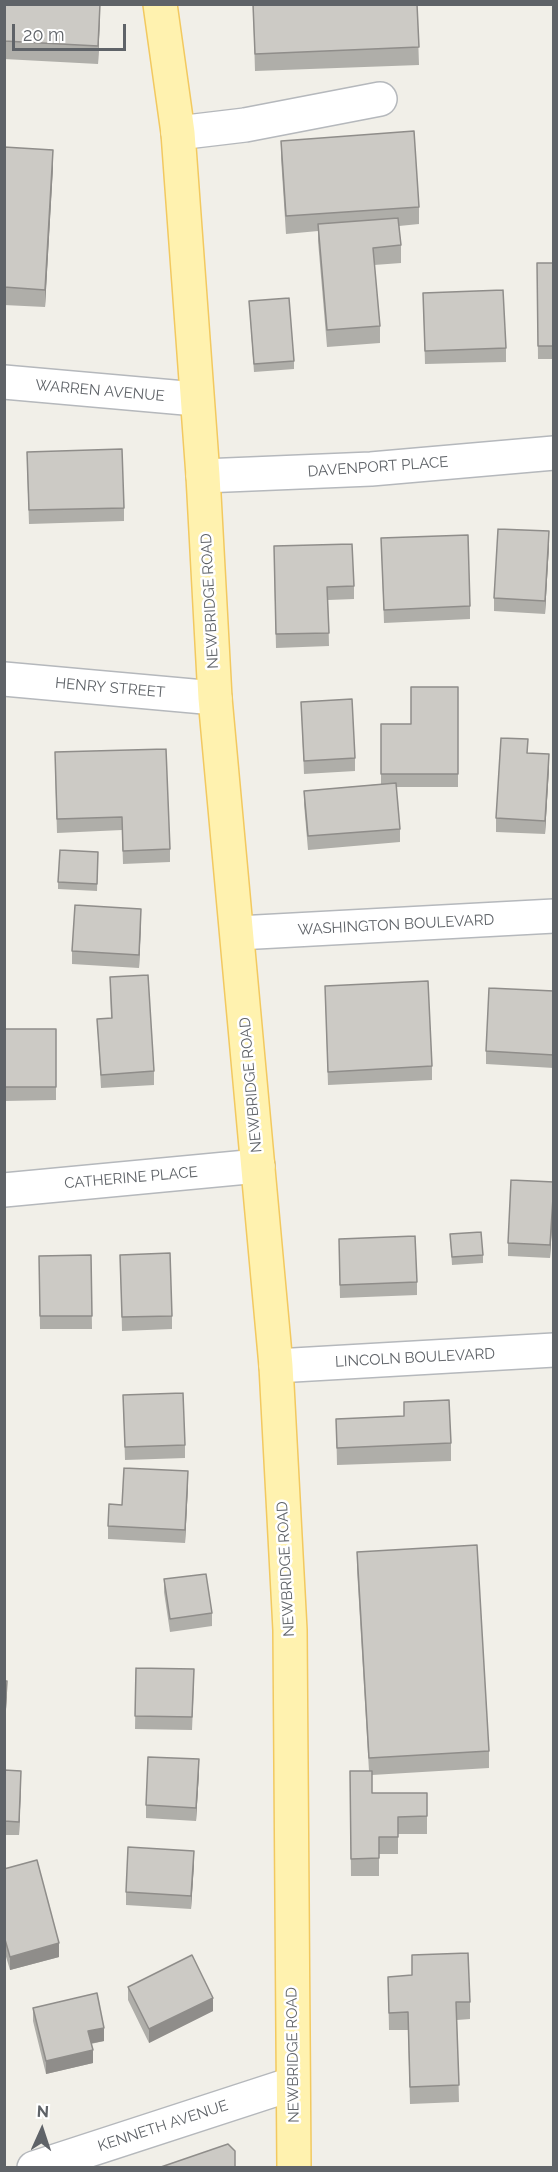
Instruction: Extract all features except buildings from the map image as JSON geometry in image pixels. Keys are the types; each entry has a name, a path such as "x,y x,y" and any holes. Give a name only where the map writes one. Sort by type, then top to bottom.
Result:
{"main road":[{"name":"NEWBRIDGE ROAD","path":"160,4 178,133 203,476 215,698 276,1366 290,1630 294,2168"}],"street":[{"path":"178,133 245,126 380,99"},
{"name":"WARREN AVENUE","path":"4,382 196,399"},
{"name":"DAVENPORT PLACE","path":"203,476 371,469 554,453"},
{"name":"HENRY STREET","path":"4,679 215,698"},
{"name":"WASHINGTON BOULEVARD","path":"238,933 554,916"},
{"name":"CATHERINE PLACE","path":"4,1190 258,1166"},
{"name":"LINCOLN BOULEVARD","path":"276,1366 554,1350"},
{"name":"KENNETH AVENUE","path":"34,2168 292,2084"}]}
